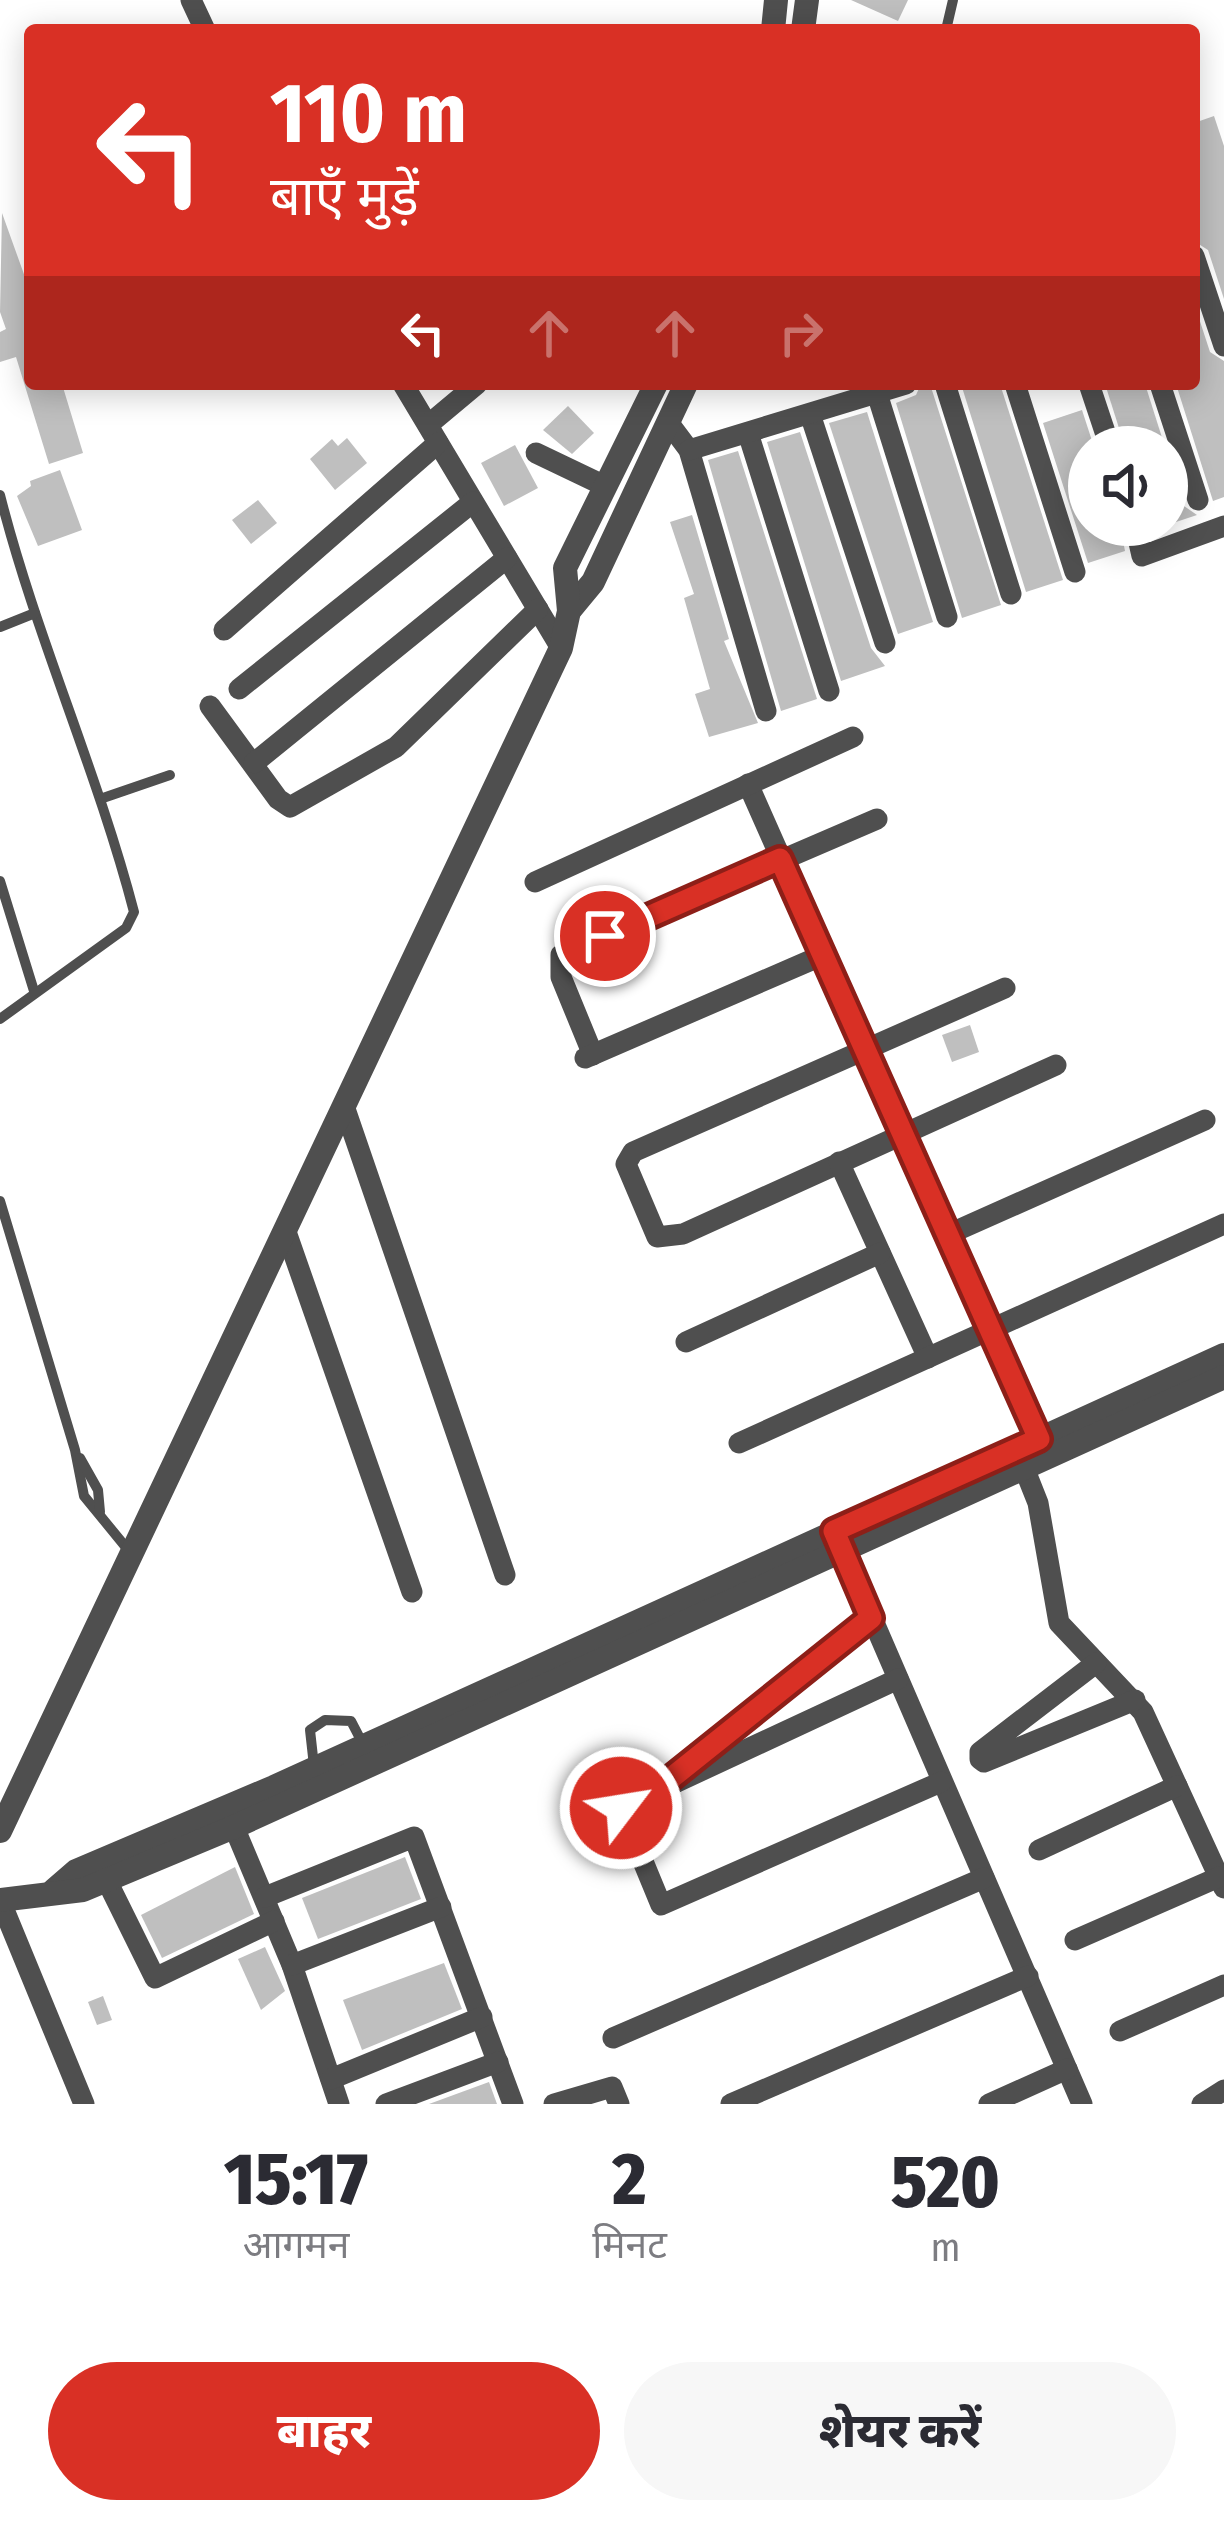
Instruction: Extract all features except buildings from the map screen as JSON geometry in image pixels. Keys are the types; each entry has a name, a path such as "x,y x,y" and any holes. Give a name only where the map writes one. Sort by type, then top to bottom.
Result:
{"street":[{"path":"1208,288 1224,346"},
{"path":"407,390 561,648"},
{"path":"224,630 433,434 471,390"},
{"path":"0,1831 561,648 569,611 565,568 653,390"},
{"path":"569,611 593,582 683,390"},
{"path":"689,451 872,390"},
{"path":"875,390 946,617"},
{"path":"947,390 1011,594"},
{"path":"1017,390 1075,572"},
{"path":"1092,390 1103,426"},
{"path":"1162,390 1198,500"},
{"path":"810,414 885,643"},
{"path":"668,422 689,451 766,711"},
{"path":"748,433 829,691"},
{"path":"536,453 605,486"},
{"path":"239,689 473,502"},
{"path":"1188,536 1224,526"},
{"path":"1140,546 1142,556 1165,546"},
{"path":"254,764 507,558"},
{"path":"210,706 278,799 290,806 395,747 538,610"},
{"path":"535,882 853,737"},
{"path":"748,784 992,1330 1031,1453 1059,1623 1135,1700 1221,1882 1076,1940"},
{"path":"823,955 589,1057 561,977 561,955 877,819"},
{"path":"1004,988 633,1152 626,1164 657,1237 666,1238 1056,1065"},
{"path":"344,1106 505,1575"},
{"path":"949,1234 1204,1120"},
{"path":"839,1162 928,1358"},
{"path":"739,1443 1224,1224"},
{"path":"285,1229 412,1592"},
{"path":"686,1342 880,1253"},
{"path":"53,1890 76,1871 278,1797 1031,1453 1224,1355"},
{"path":"1031,1453 1224,1377"},
{"path":"838,1540 1082,2104"},
{"path":"84,2104 0,1900 83,1890 234,1827 315,1769 838,1540"},
{"path":"660,1787 871,1618"},
{"path":"1096,1663 980,1752 980,1759 984,1762 1135,1700"},
{"path":"898,1679 621,1808 661,1905 941,1782"},
{"path":"1039,1850 1177,1786"},
{"path":"234,1827 292,1965 339,2104"},
{"path":"265,1897 414,1837 513,2104"},
{"path":"614,2038 984,1878"},
{"path":"107,1880 155,1978 274,1921"},
{"path":"292,1965 441,1907"},
{"path":"731,2104 1028,1976"},
{"path":"1120,2031 1224,1985"},
{"path":"331,2078 482,2017"},
{"path":"386,2104 498,2062"},
{"path":"989,2104 1067,2069"},
{"path":"554,2104 601,2086 612,2087 619,2104"},
{"path":"1202,2104 1224,2090"}],"lane":[{"path":"0,495 35,613 104,798 134,912 126,928 0,1019"},
{"path":"0,627 35,613"},
{"path":"104,798 170,775"},
{"path":"0,881 34,991"},
{"path":"0,1201 75,1450 84,1496 131,1553"},
{"path":"315,1769 310,1730 325,1720 351,1720 364,1746"}],"route":[{"path":"605,936 780,859 1039,1439 834,1531 871,1618 660,1787 621,1808"}]}
